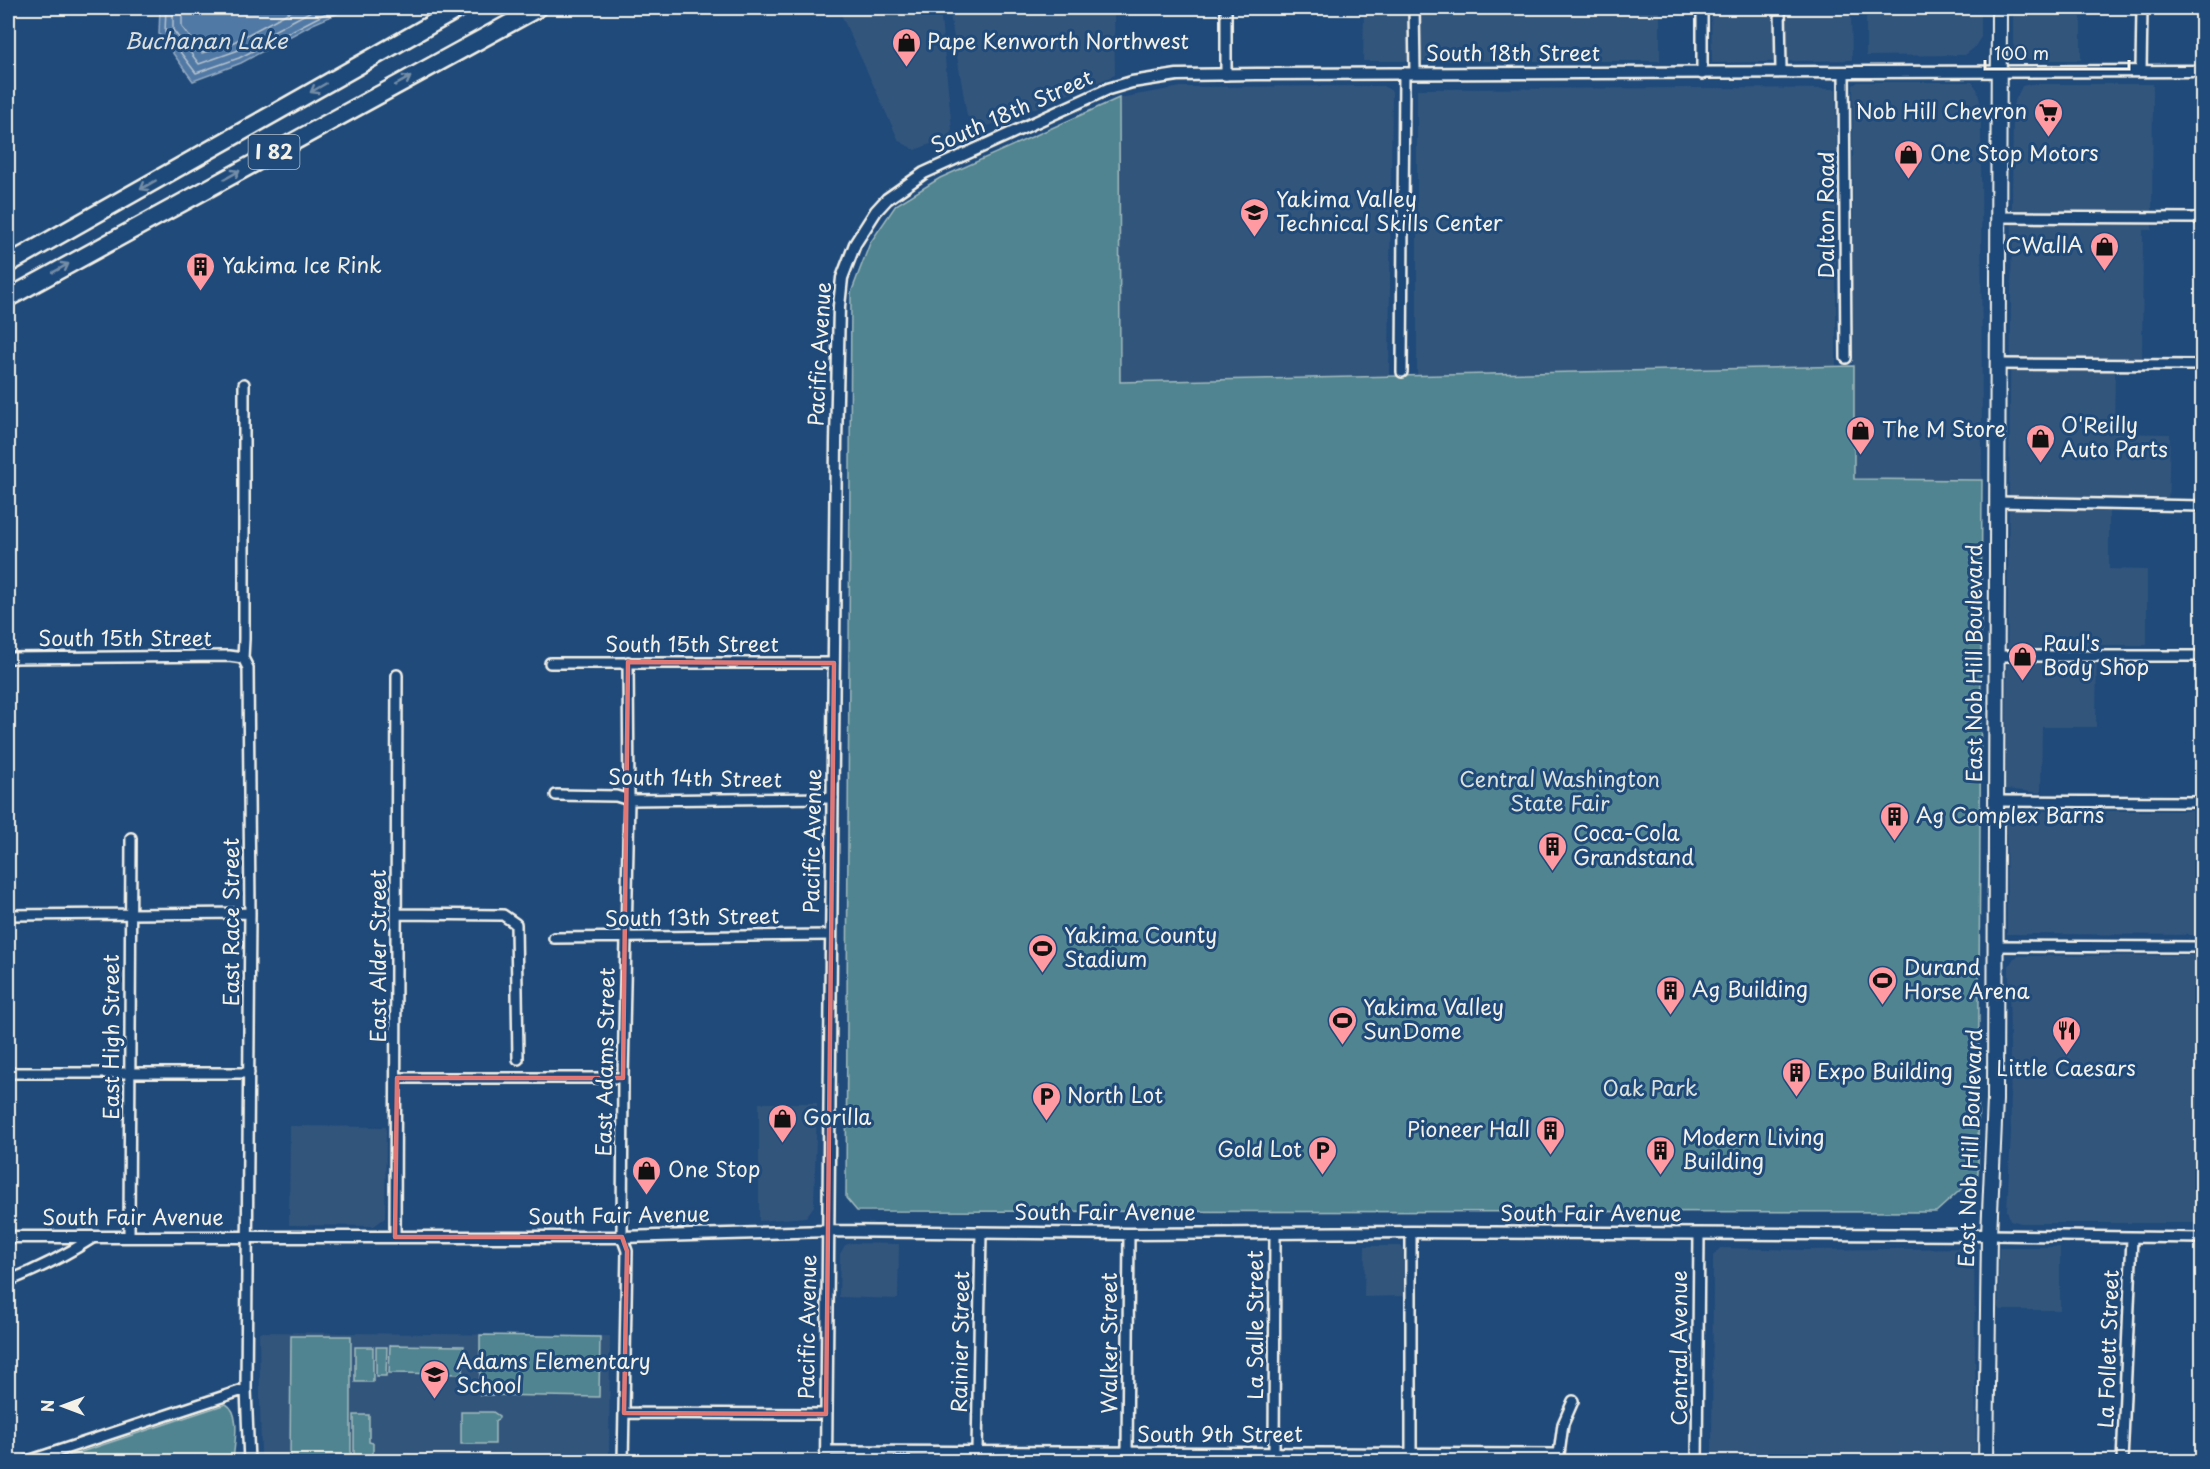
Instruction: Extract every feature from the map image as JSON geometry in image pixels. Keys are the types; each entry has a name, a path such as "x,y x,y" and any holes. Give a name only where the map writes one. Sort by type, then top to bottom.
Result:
{"highway":[{"name":"I 82","path":"8,264 460,8"},
{"name":"I 82","path":"9,297 538,8"}],"main road":[{"name":"East Nob Hill Boulevard","path":"1986,1461 1989,1235 1995,1111 1996,217 1999,8"}],"street":[{"path":"1226,8 1226,75"},
{"path":"1402,372 1409,73 1414,8"},
{"path":"1702,8 1702,74"},
{"path":"1780,8 1780,72"},
{"path":"2141,71 2142,8"},
{"name":"South 18th Street","path":"865,226 887,199 924,173 1108,89 1164,76 1409,73 2202,71"},
{"name":"Dalton Road","path":"1844,72 1846,358"},
{"path":"1996,217 2202,218"},
{"name":"Pacific Avenue","path":"826,1456 839,306 842,278 847,261 865,226"},
{"path":"1996,364 2202,365"},
{"name":"East Race Street","path":"244,384 243,658 248,668 250,913 246,1389 249,1461"},
{"path":"1996,502 2202,506"},
{"name":"South 15th Street","path":"8,658 217,656 243,658"},
{"path":"1995,656 2202,656"},
{"name":"East Adams Street","path":"623,1461 627,1251 622,1237 622,1078 629,800 628,662"},
{"name":"South 15th Street","path":"550,663 834,663"},
{"name":"East Alder Street","path":"395,1237 398,675"},
{"name":"South 14th Street","path":"556,795 616,796 629,800 833,798"},
{"path":"1996,801 2202,802"},
{"name":"East High Street","path":"129,1237 131,838"},
{"path":"8,915 250,913"},
{"path":"397,914 503,915 516,924 518,1059"},
{"name":"South 13th Street","path":"554,938 831,934"},
{"path":"1995,946 2202,947"},
{"path":"8,1073 249,1073"},
{"path":"397,1078 622,1078"},
{"name":"South Fair Avenue","path":"8,1237 622,1237 828,1231 1129,1234 1411,1232 2202,1238"},
{"path":"1411,1232 1411,1458"},
{"name":"Rainier Street","path":"977,1451 981,1233"},
{"name":"La Salle Street","path":"1274,1453 1275,1233"},
{"name":"Walker Street","path":"1127,1452 1129,1234"},
{"name":"Central Avenue","path":"1697,1461 1699,1234"},
{"path":"8,1281 51,1263 94,1237"},
{"name":"La Follett Street","path":"2122,1461 2132,1238"},
{"path":"25,1461 246,1389"},
{"name":"South 9th Street","path":"826,1456 977,1451 1041,1457 1127,1452 1242,1457 1274,1453 1411,1458 1560,1454 1563,1424 1573,1401"},
{"path":"624,1413 826,1414"}],"highlighted area":[{"path":"628,662 834,663 826,1414 624,1413 627,1251 622,1237 395,1237 397,1078 623,1078"}],"shaded area":[{"name":"Pape Kenworth Northwest","path":"838,8 940,8 952,129 949,137 915,150 899,141"},
{"path":"949,8 1114,8 1115,75 1021,114 988,126 979,126 967,116"},
{"path":"1364,8 1660,8 1660,61 1363,61"},
{"path":"1711,8 1851,8 1852,60 1712,63"},
{"path":"1866,8 1981,8 1981,37 1974,48 1965,55 1866,56"},
{"path":"2013,8 2081,8 2081,60 2028,60 2017,53 2013,44"},
{"path":"1858,82 1972,82 1977,89 1981,105 1982,480 1853,479 1853,85"},
{"path":"2031,84 2153,84 2152,230 2143,230 2142,371 2115,372 2114,433 2170,434 2168,511 2109,511 2109,569 2147,570 2147,645 2097,645 2096,727 2042,727 2041,793 2006,789 2013,105 2022,86"},
{"name":"Yakima Valley Technical Skills Center","path":"1383,86 1392,91 1389,376 1119,382 1119,98 1181,87"},
{"path":"1417,89 1836,89 1836,367 1417,375"},
{"path":"2006,811 2202,811 2202,935 2007,934"},
{"path":"2202,955 2202,1223 2021,1223 2010,1220 2007,1210 2011,1133 2009,966 2014,958 2019,956"},
{"path":"759,1103 817,1103 814,1206 806,1217 759,1221"},
{"path":"290,1126 386,1127 385,1218 374,1226 289,1225"},
{"path":"851,1243 899,1244 898,1299 839,1297 840,1254 845,1245"},
{"path":"1365,1246 1401,1246 1404,1250 1405,1296 1364,1297"},
{"path":"1999,1247 2060,1247 2060,1310 1999,1310"},
{"path":"1720,1248 1804,1250 1974,1248 1976,1461 1712,1461 1713,1256"},
{"name":"Adams Elementary School","path":"259,1332 610,1336 609,1461 261,1461"}],"green space":[{"name":"Central Washington State Fair","path":"1119,98 1120,382 1854,366 1854,479 1982,480 1978,1174 1936,1212 857,1211 846,1198 851,293 870,243 896,205 940,178"},
{"path":"480,1335 600,1337 599,1397 480,1395"},
{"path":"291,1336 351,1336 351,1461 290,1461"},
{"path":"390,1345 464,1346 463,1374 389,1373"},
{"path":"355,1347 373,1347 373,1382 355,1382"},
{"path":"376,1347 387,1347 386,1376 376,1376"},
{"path":"226,1404 231,1408 236,1422 233,1461 54,1461"},
{"path":"461,1412 493,1412 499,1416 495,1422 495,1444 461,1444"},
{"path":"354,1415 369,1415 369,1442 373,1443 373,1461 354,1461"}],"water":[{"name":"Buchanan Lake","path":"160,8 350,8 313,24 241,63 193,81 159,34"}],"place":[{"name":"Pape Kenworth Northwest","path":"906,68"},
{"name":"Nob Hill Chevron","path":"2048,138"},
{"name":"One Stop Motors","path":"1909,180"},
{"name":"Yakima Valley Technical Skills Center","path":"1255,238"},
{"name":"CWallA","path":"2104,272"},
{"name":"Yakima Ice Rink","path":"201,292"},
{"name":"The M Store","path":"1861,456"},
{"name":"O'Reilly Auto Parts","path":"2040,464"},
{"name":"Paul's Body Shop","path":"2022,682"},
{"name":"Ag Complex Barns","path":"1895,842"},
{"name":"Coca-Cola Grandstand","path":"1552,872"},
{"name":"Yakima County Stadium","path":"1043,974"},
{"name":"Durand Horse Arena","path":"1883,1006"},
{"name":"Ag Building","path":"1671,1016"},
{"name":"Yakima Valley SunDome","path":"1342,1046"},
{"name":"Little Caesars","path":"2066,1056"},
{"name":"Expo Building","path":"1796,1098"},
{"name":"North Lot","path":"1046,1122"},
{"name":"Gorilla","path":"782,1144"},
{"name":"Pioneer Hall","path":"1551,1156"},
{"name":"Gold Lot","path":"1323,1176"},
{"name":"Modern Living Building","path":"1661,1176"},
{"name":"One Stop","path":"647,1196"},
{"name":"Adams Elementary School","path":"435,1400"}],"park label":[{"name":"Oak Park","path":"1650,1089"}]}
